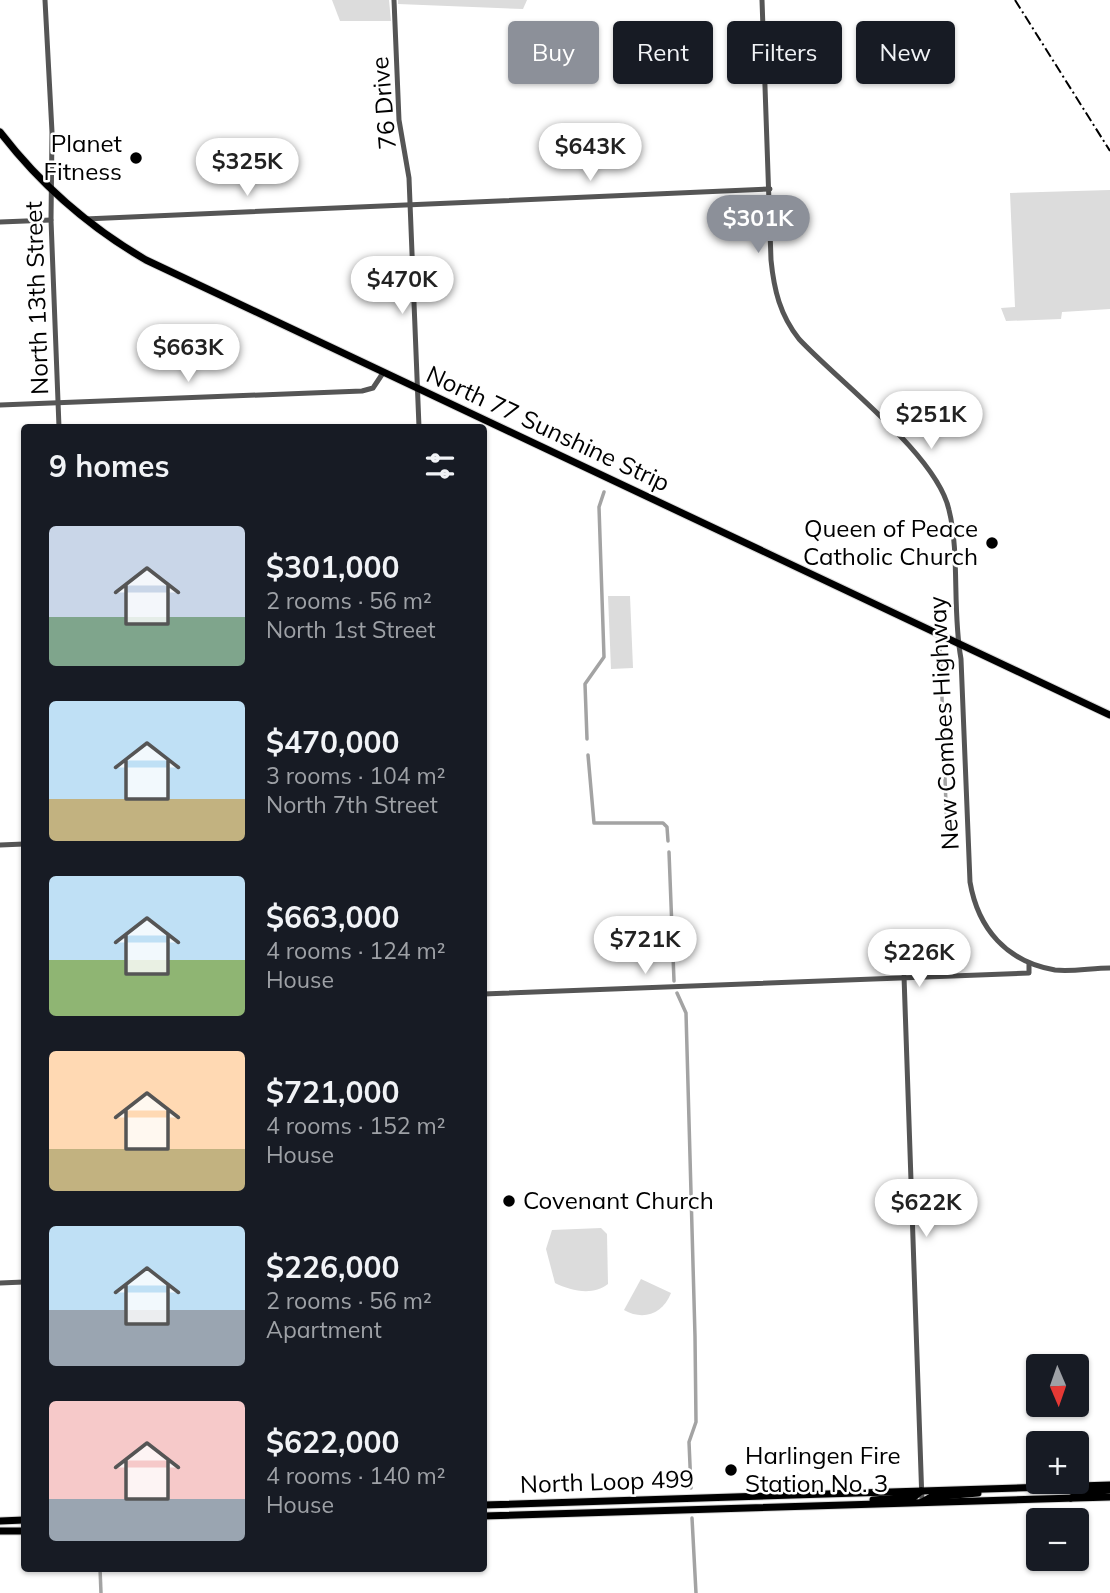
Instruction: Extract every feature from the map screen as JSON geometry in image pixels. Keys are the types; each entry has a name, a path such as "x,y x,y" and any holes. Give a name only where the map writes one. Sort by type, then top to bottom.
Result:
{"main road":[{"name":"North 77 Sunshine Strip","path":"0,132 51,190 85,219 146,260 1110,715"},
{"name":"North Loop 499","path":"487,1505 1110,1485"},
{"path":"922,1502 931,1497 962,1496 996,1488"},
{"path":"1070,1498 1080,1493 1110,1490"},
{"path":"851,1505 885,1498 914,1497 922,1491"},
{"path":"738,1497 739,1508"},
{"name":"North Loop 499","path":"487,1516 1110,1497"},
{"path":"0,1521 21,1520"},
{"path":"0,1531 21,1531"}],"street":[{"name":"North 13th Street","path":"45,0 52,132 51,220 59,424"},
{"name":"76 Drive","path":"394,0 399,120 408,164 411,204 419,424"},
{"name":"New Combes Highway","path":"762,0 774,283 783,314 803,344 935,476 946,499 951,521 972,895 989,933 1008,951 1029,963 1055,970 1110,968"},
{"path":"85,219 770,189"},
{"path":"0,222 51,220"},
{"path":"0,405 362,391 373,388 383,373"},
{"path":"0,845 21,844"},
{"path":"487,994 1029,973 1029,963"},
{"path":"904,976 922,1502"},
{"path":"0,1283 21,1282"}],"shaded area":[{"path":"332,0 389,0 391,21 340,21"},
{"path":"398,0 527,0 523,9 398,4"},
{"path":"1110,190 1110,309 1062,312 1061,319 1006,321 1001,308 1015,307 1010,193"},
{"path":"608,596 630,596 633,668 611,669"},
{"path":"601,1228 607,1234 608,1284 596,1290 582,1291 555,1283 546,1249 552,1230"},
{"path":"641,1279 671,1293 663,1306 652,1314 638,1315 624,1310"}],"waterway":[{"path":"587,739 585,684 604,657 599,507 604,492"},
{"path":"940,645 947,831"},
{"path":"588,755 594,823 663,823 667,827 668,841"},
{"path":"669,852 674,981"},
{"path":"677,993 686,1013 696,1422 689,1442 691,1488"},
{"path":"692,1518 696,1593"},
{"path":"100,1572 101,1593"}],"railway":[{"path":"1015,0 1110,151"}],"place":[{"name":"Planet Fitness","path":"136,158"},
{"name":"Queen of Peace Catholic Church","path":"992,543"},
{"name":"Covenant Church","path":"509,1201"},
{"name":"Harlingen Fire Station No. 3","path":"731,1470"}]}
